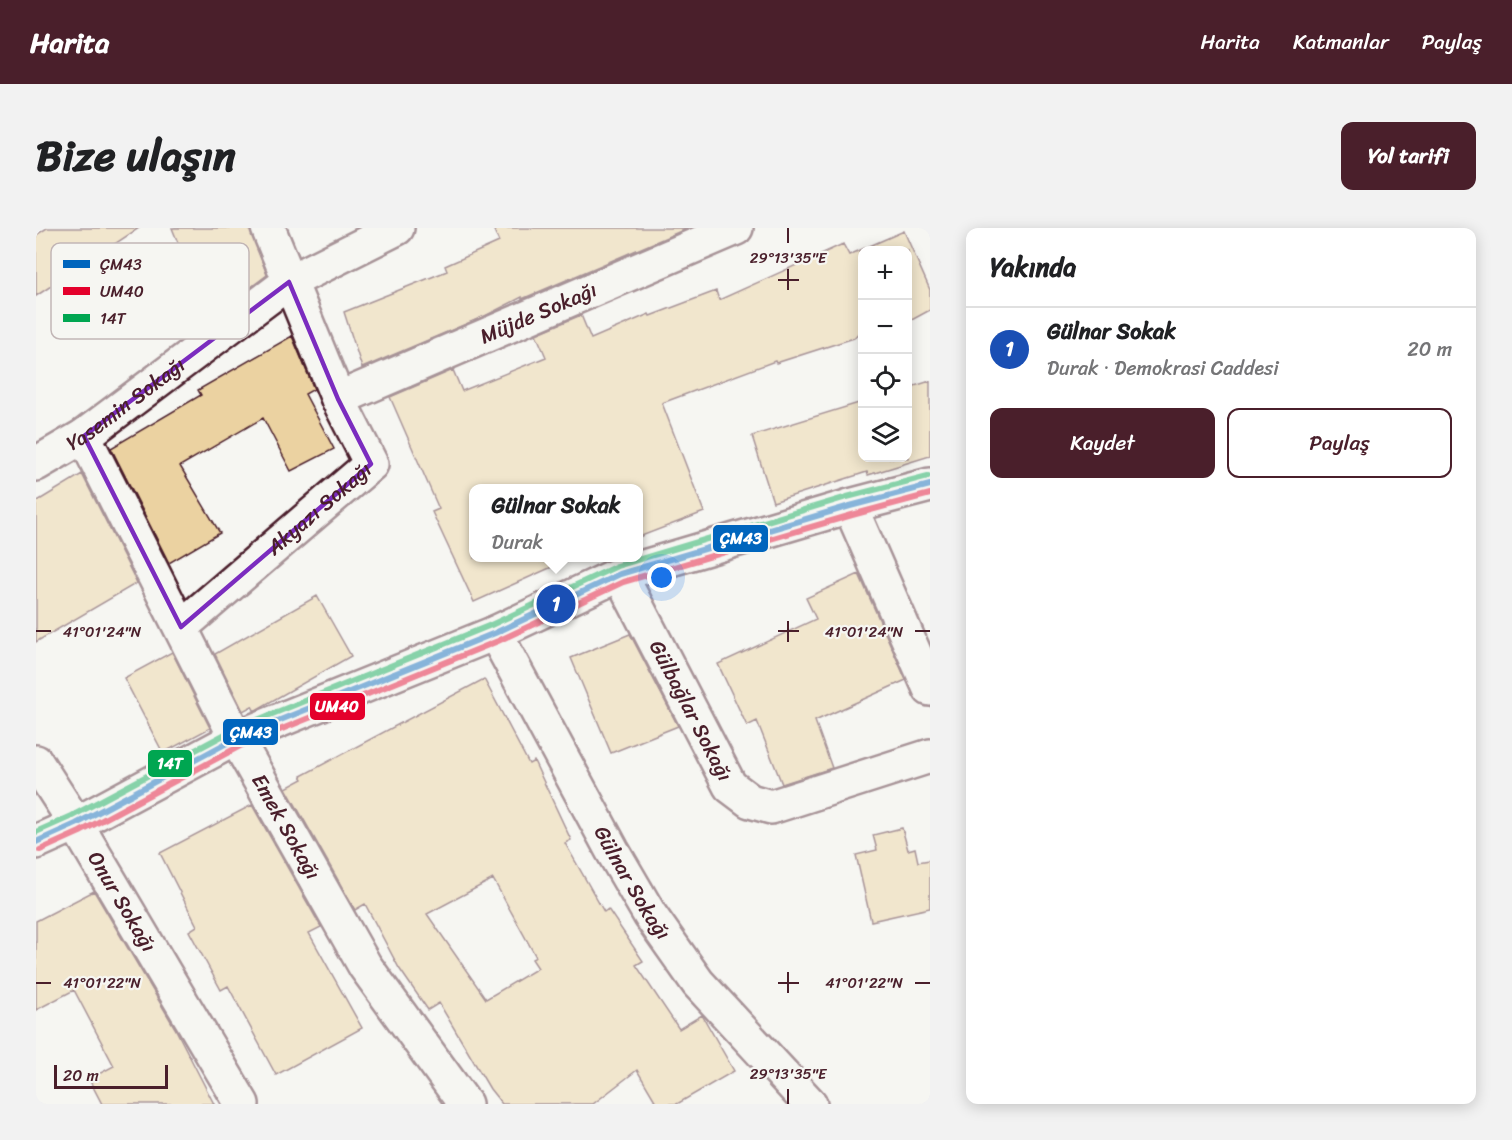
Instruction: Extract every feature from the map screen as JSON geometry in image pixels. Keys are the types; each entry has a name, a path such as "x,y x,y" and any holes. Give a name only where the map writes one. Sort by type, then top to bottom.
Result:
{"street":[{"name":"Akyazı Sokağı","path":"181,627 371,464 338,399 268,228"},
{"name":"Yasemin Sokağı","path":"249,312 289,282 397,228"},
{"name":"Müjde Sokağı","path":"338,399 736,228"},
{"name":"Yasemin Sokağı","path":"36,464 84,436 213,339"},
{"name":"Emek Sokağı","path":"84,436 236,738 365,966 465,1104"},
{"path":"36,842 76,824 236,738 495,633 620,574 850,506 930,485"},
{"path":"850,506 930,689"},
{"name":"Gülbağlar Sokağı","path":"620,574 730,786 750,801 771,807 930,756"},
{"name":"Gülnar Sokağı","path":"495,633 612,850 650,915 698,983 810,1104"},
{"name":"Onur Sokağı","path":"36,762 76,824 242,1104"}],"highlighted area":[{"path":"289,282 338,399 371,464 181,627 84,436"}],"building":[{"path":"47,228 139,228 116,243 51,243 51,286 36,296 36,235"},
{"path":"172,228 250,228 267,275 249,289 249,243 178,243"},
{"path":"493,228 688,228 522,299 522,297 485,316 362,368 344,312 447,271 445,266 499,242"},
{"path":"904,231 911,246 870,246"},
{"path":"843,244 849,255 858,251 858,334 854,338 776,363 775,361 662,403 704,512 643,535 643,484 469,484 469,562 563,562 474,602 432,512 439,509 390,397 453,370 462,391 546,357 536,334 581,315 591,339 649,314 650,316 716,291 719,300"},
{"path":"912,249 930,290 930,310 912,320"},
{"path":"292,336 314,389 305,394 334,449 291,471 263,418 180,466 220,533 169,563 111,448 201,395 198,390"},
{"path":"930,381 930,456 912,462 912,408 912,387"},
{"path":"858,403 858,462 910,462 868,475 867,472 773,502 752,436"},
{"path":"82,474 137,583 36,642 36,502"},
{"path":"859,574 906,680 815,721 832,768 782,784 757,721 747,726 718,664 816,619 806,598"},
{"path":"317,596 351,656 256,710 252,706 243,711 215,654"},
{"path":"630,634 678,726 611,753 571,658"},
{"path":"172,652 210,728 163,753 124,678"},
{"path":"484,679 529,764 534,761 571,840 565,843 604,912 608,909 643,961 636,965 679,1029 702,1015 734,1071 677,1104 657,1104 637,1070 593,1104 502,1104 490,1089 439,1003 428,1010 399,968 365,904 355,910 286,788 303,779 301,776","holes":["493,879 536,957 532,959 538,968 486,999 427,914"]},
{"path":"252,805 321,927 309,933 362,1028 276,1075 228,986 221,990 189,931 197,926 160,853"},
{"path":"902,828 908,850 915,848 918,862 930,860 930,908 871,921 856,855 877,850 873,835"},
{"path":"94,891 175,1028 214,1104 102,1104 89,1079 114,1066 74,990 36,1010 36,921"}],"transit line":[{"name":"14T","path":"643,558 847,497 928,476"},
{"name":"ÇM43","path":"36,842 76,824 236,738 495,633 620,574 850,506 930,485"},
{"name":"UM40","path":"40,850 80,832 240,746 498,641 623,582 930,494"},
{"name":"14T","path":"36,832 72,816 233,730 491,625 617,566 630,562"}],"place":[{"name":"Gülnar Sokak","path":"556,604"}]}
